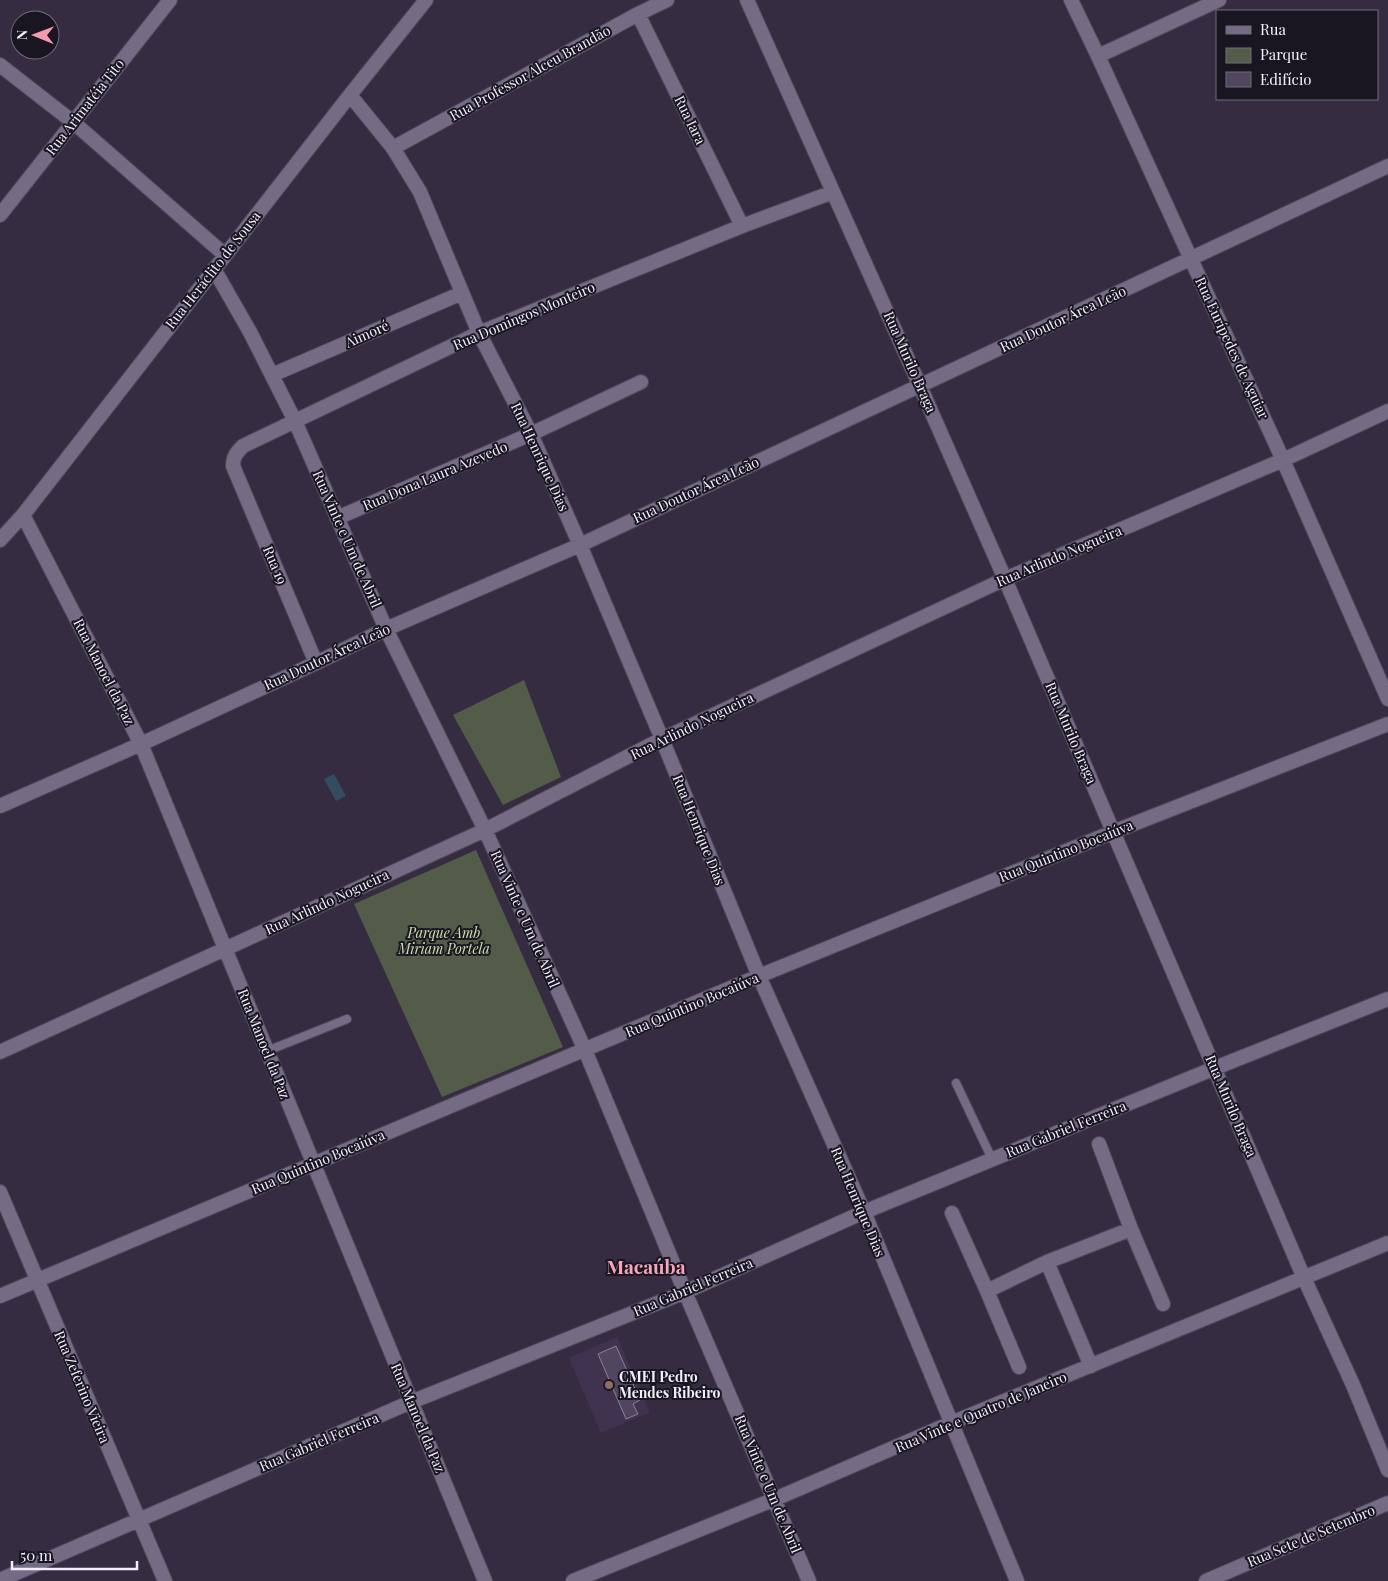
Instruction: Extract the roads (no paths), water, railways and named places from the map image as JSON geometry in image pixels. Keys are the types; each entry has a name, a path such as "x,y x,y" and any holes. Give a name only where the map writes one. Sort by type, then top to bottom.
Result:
{"street":[{"name":"Rua Arimatéia Tito","path":"0,215 170,0"},
{"name":"Rua Heráclito de Sousa","path":"0,540 23,515 426,0"},
{"name":"Rua Professor Alceu Brandão","path":"393,148 667,0"},
{"name":"Rua Murilo Braga","path":"747,0 1005,579 1388,1470"},
{"name":"Rua Eurípedes de Aguiar","path":"1070,0 1098,56 1283,460 1388,699"},
{"path":"1098,56 1219,0"},
{"name":"Rua Iara","path":"638,14 742,226"},
{"path":"0,65 73,122 225,255"},
{"name":"Rua Henrique Dias","path":"350,95 393,148 420,192 478,333 531,434 662,739 758,976 864,1212 1017,1581"},
{"name":"Rua Doutor Área Leão","path":"0,806 141,744 386,629 580,545 1192,260 1388,166"},
{"name":"Rua Domingos Monteiro","path":"233,466 233,458 236,452 243,446 478,333 742,226 833,192"},
{"name":"Rua Vinte e Um de Abril","path":"214,270 250,332 295,421 386,629 485,830 585,1050 685,1292 809,1581"},
{"name":"Aimoré","path":"272,375 462,293"},
{"name":"Rua Dona Laura Azevedo","path":"337,518 531,434 641,382"},
{"name":"Rua Arlindo Nogueira","path":"0,1052 485,830 662,739 1005,579 1283,460 1388,411"},
{"name":"Rua 19","path":"233,466 316,663"},
{"name":"Rua Manoel da Paz","path":"23,515 141,744 486,1581"},
{"name":"Rua Quintino Bocaiúva","path":"0,1296 758,976 1388,724"},
{"name":"Rua Gabriel Ferreira","path":"0,1580 411,1402 685,1292 864,1212 1388,999"},
{"path":"1099,1144 1131,1229 1163,1304"},
{"name":"Rua Zeferino Vieira","path":"0,1192 165,1581"},
{"path":"952,1212 1019,1367"},
{"path":"987,1291 1048,1262 1131,1229"},
{"name":"Rua Vinte e Quatro de Janeiro","path":"573,1581 775,1499 1388,1243"},
{"path":"1048,1262 1091,1366"},
{"name":"Rua Sete de Setembro","path":"1206,1581 1388,1503"}],"lane":[{"path":"267,1051 347,1019"},
{"path":"956,1083 992,1159"}],"water":[{"path":"334,774 346,796 336,801 324,779"}],"place":[{"name":"CMEI Pedro Mendes Ribeiro","path":"609,1385"}],"district":[{"name":"Macaúba","path":"646,1267"}],"park label":[{"name":"Parque Amb Miriam Portela","path":"444,942"}]}
